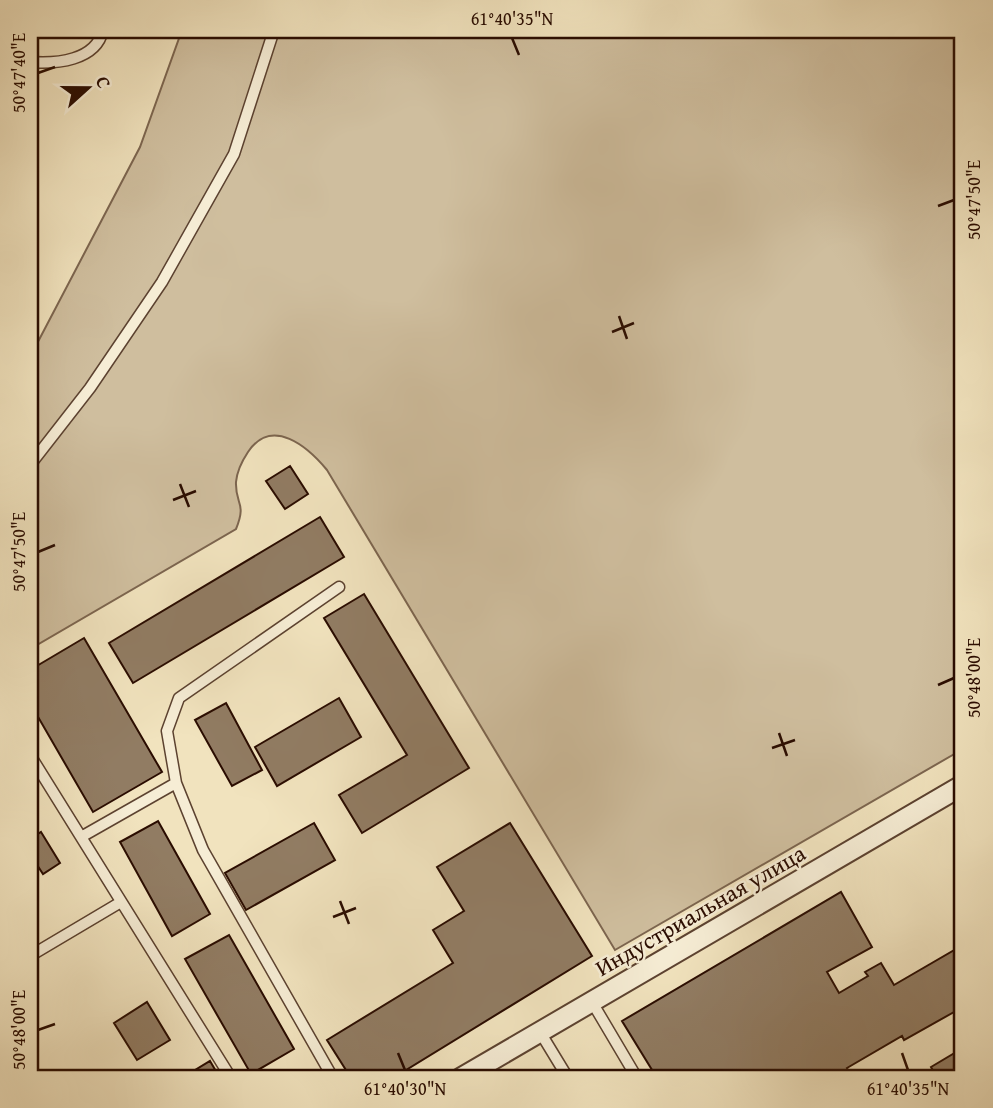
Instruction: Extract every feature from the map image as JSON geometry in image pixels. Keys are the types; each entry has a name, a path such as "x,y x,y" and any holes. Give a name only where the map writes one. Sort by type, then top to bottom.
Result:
{"street":[{"name":"Индустриальная улица","path":"461,1078 963,785"}],"lane":[{"path":"30,62 73,60 91,49 103,30"},
{"path":"30,465 90,388 162,282 228,166 274,30"},
{"path":"333,1078 203,850 176,783 167,732 179,698 339,587"},
{"path":"30,755 231,1078"},
{"path":"80,837 176,783"},
{"path":"30,956 121,902"},
{"path":"592,1002 636,1078"},
{"path":"540,1032 568,1078"}],"shaded area":[{"path":"182,30 963,30 963,749 615,950 327,470 310,452 279,436 268,436 258,441 240,466 236,490 241,508 236,529 30,649 30,357 140,147"}],"building":[{"path":"290,466 308,494 285,509 266,481"},
{"path":"320,517 344,557 133,683 109,643"},
{"path":"364,594 469,768 362,833 339,795 407,755 324,618"},
{"path":"84,638 162,772 93,812 30,703 30,670"},
{"path":"339,698 361,737 277,786 255,747"},
{"path":"226,703 262,770 232,786 195,720"},
{"path":"158,821 210,914 172,936 120,842"},
{"path":"314,823 335,860 246,910 225,873"},
{"path":"510,823 592,956 393,1078 351,1078 327,1040 453,963 433,930 464,911 437,867"},
{"path":"41,832 60,863 43,874 30,854 30,839"},
{"path":"841,892 872,947 827,972 839,993 868,976 865,972 881,963 894,985 963,945 963,1007 904,1040 902,1036 847,1068 853,1078 657,1078 622,1021"},
{"path":"229,935 294,1049 251,1074 185,959"},
{"path":"147,1002 170,1040 137,1060 114,1023"},
{"path":"963,1048 963,1078 932,1078 936,1076 931,1067"},
{"path":"210,1061 220,1078 182,1078"}]}
